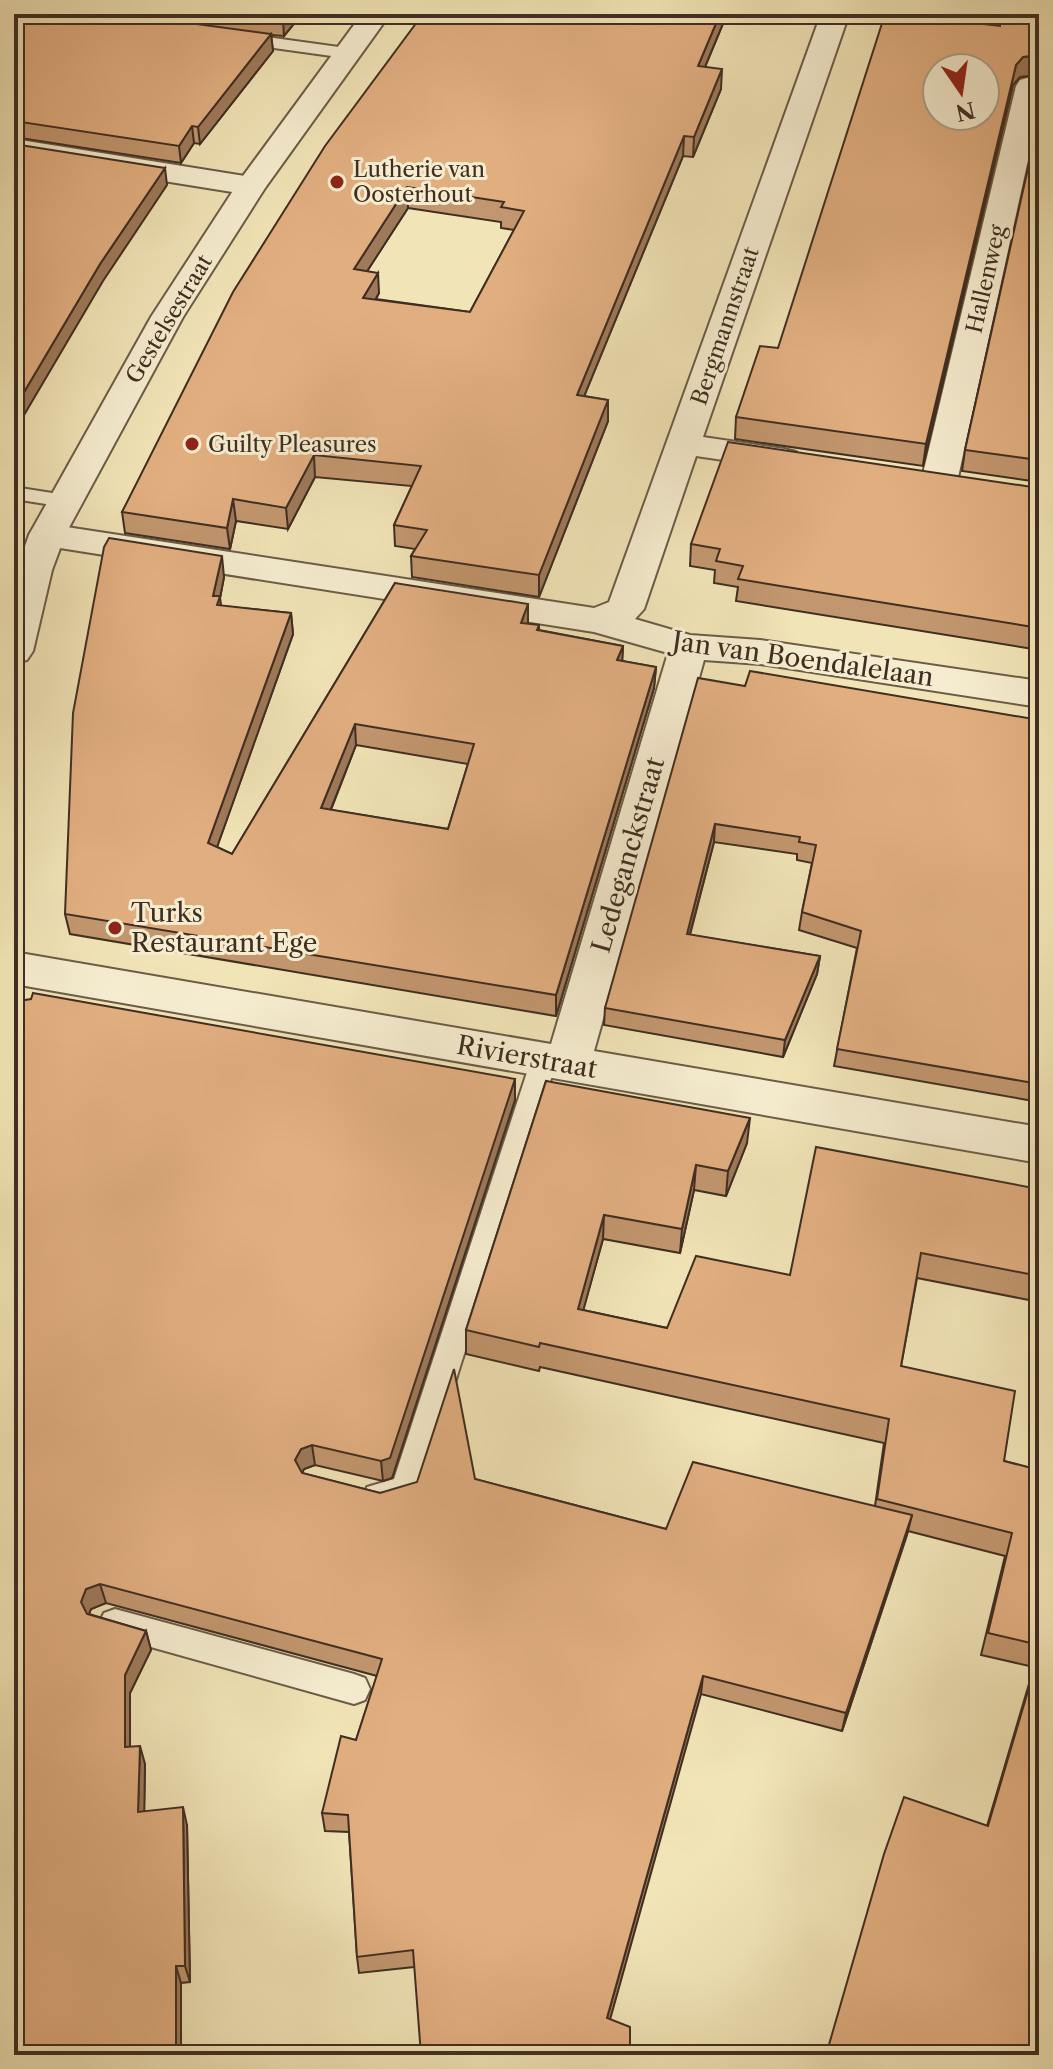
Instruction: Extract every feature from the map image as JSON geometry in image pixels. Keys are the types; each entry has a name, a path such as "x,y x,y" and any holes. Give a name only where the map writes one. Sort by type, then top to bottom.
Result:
{"street":[{"name":"Gestelsestraat","path":"14,651 34,570 47,535 167,317 251,186 376,14"},
{"name":"Bergmannstraat","path":"597,620 625,609 835,14"},
{"name":"Hallenweg","path":"939,482 1030,86 1039,87"},
{"path":"14,148 251,186"},
{"path":"683,444 814,464"},
{"name":"Jan van Boendalelaan","path":"47,535 597,620 689,647 760,652 1039,694"},
{"name":"Ledeganckstraat","path":"556,1062 689,647"},
{"name":"Rivierstraat","path":"14,968 1039,1145"}],"lane":[{"path":"221,35 346,53"},
{"path":"14,493 65,501"},
{"path":"356,1491 383,1497 406,1490 556,1062"},
{"path":"105,1620 354,1689"}],"building":[{"path":"14,14 122,14 271,34 198,127 192,126 179,146 14,121"},
{"path":"239,14 288,14 283,20"},
{"path":"423,14 720,14 698,66 722,69 694,137 684,136 577,395 608,400 539,575 411,556 427,530 394,525 421,466 314,455 286,508 233,499 227,528 122,512 233,292 325,146","holes":["407,187 504,202 501,207 524,211 470,312 363,298 378,273 354,269"]},
{"path":"885,14 1000,26 1000,14 1039,14 1039,55 1023,57 1016,65 1001,128 1001,52 921,52 921,132 1000,132 926,444 736,417 760,346 778,348"},
{"path":"1039,119 1039,460 965,450"},
{"path":"14,144 165,168 100,264 14,409"},
{"path":"728,442 1039,488 1039,628 738,579 743,566 716,561 720,549 691,544"},
{"path":"109,538 222,556 213,596 220,596 217,605 291,613 208,843 232,854 395,583 528,604 521,623 539,625 537,630 623,646 617,660 656,667 556,995 65,914 73,713 104,547","holes":["355,724 474,744 448,829 321,808"]},
{"path":"750,671 1039,720 1039,1084 837,1049 861,931 802,912 816,845 799,842 800,837 715,824 687,934 820,956 785,1040 605,1008 698,678 745,686"},
{"path":"33,993 515,1079 390,1458 381,1461 312,1445 301,1449 295,1460 302,1473 380,1493 417,1482 454,1369 475,1479 666,1529 693,1462 912,1515 846,1713 703,1676 607,2018 630,2027 630,2055 421,2055 413,1950 357,1957 348,1815 322,1813 341,1736 356,1740 382,1659 100,1584 86,1589 81,1602 87,1614 146,1631 125,1675 125,1747 140,1746 138,1812 183,1807 185,1966 176,1966 176,2055 14,2055 14,1120 18,1001 31,999"},
{"path":"546,1081 750,1118 728,1171 696,1165 682,1229 604,1215 578,1309 667,1328 696,1256 790,1275 816,1147 1039,1189 1039,1276 921,1253 901,1366 1015,1391 1004,1461 1039,1470 1039,1645 988,1633 1012,1533 877,1499 889,1419 540,1343 539,1347 466,1330"},
{"path":"1039,1654 1039,2055 826,2055 884,1854 904,1797 988,1826"}],"place":[{"name":"Lutherie van Oosterhout","path":"337,182"},
{"name":"Guilty Pleasures","path":"192,444"},
{"name":"Turks Restaurant Ege","path":"115,928"}]}
